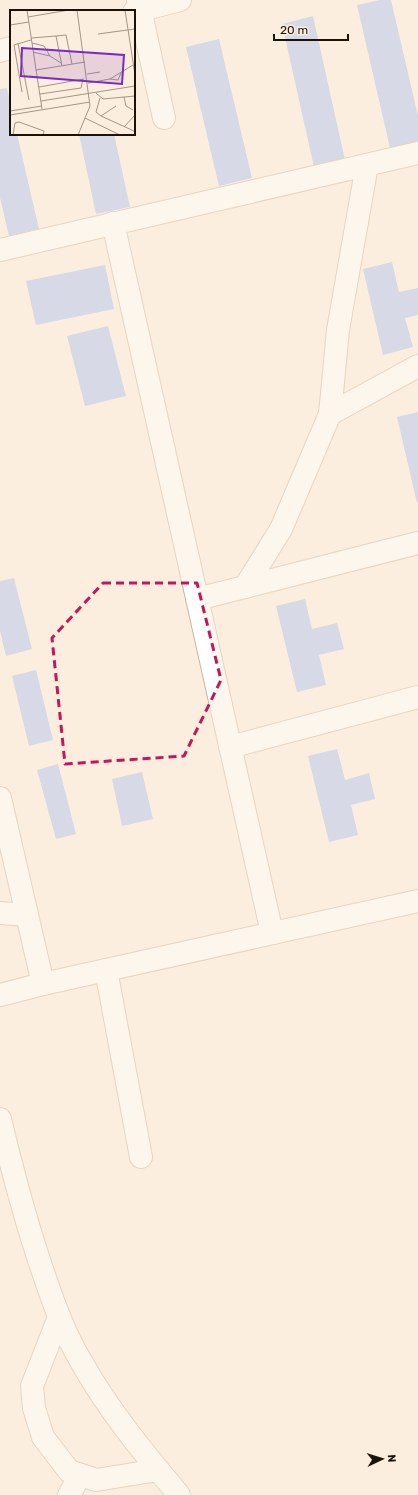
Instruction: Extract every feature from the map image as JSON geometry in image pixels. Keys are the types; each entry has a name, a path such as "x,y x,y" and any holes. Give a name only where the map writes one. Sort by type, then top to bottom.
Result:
{"street":[{"path":"164,118 138,7 180,0"},
{"path":"0,52 10,48"},
{"path":"0,250 418,153"},
{"path":"245,587 280,529 330,414 338,330 366,165"},
{"path":"112,223 272,933"},
{"path":"330,414 418,366"},
{"path":"197,599 418,544"},
{"path":"230,747 418,697"},
{"path":"0,798 43,984"},
{"path":"0,995 43,984 418,901"},
{"path":"0,913 27,915"},
{"path":"106,970 141,1158"},
{"path":"0,1119 12,1169 31,1236 53,1304 59,1317 81,1363 115,1416 179,1495"},
{"path":"59,1317 32,1386 34,1408 43,1437 69,1471 96,1480 158,1470"},
{"path":"69,1495 80,1475"}],"highlighted area":[{"path":"103,583 197,583 221,680 184,756 65,764 52,638"}],"building":[{"path":"380,0 391,0 418,116 418,142 390,148 357,5"},
{"path":"313,16 345,160 314,167 282,24"},
{"path":"219,39 252,178 219,186 186,47"},
{"path":"7,88 10,102 10,135 17,135 39,229 9,236 0,198 0,89"},
{"path":"79,135 114,135 130,207 96,214"},
{"path":"392,262 399,292 418,288 418,315 405,318 413,347 383,355 363,269"},
{"path":"105,265 114,309 36,325 26,281"},
{"path":"108,326 126,396 85,406 67,336"},
{"path":"418,412 418,502 417,503 397,417"},
{"path":"14,578 32,649 6,656 0,631 0,581"},
{"path":"305,599 312,629 337,623 344,649 319,655 326,685 297,692 276,606"},
{"path":"36,670 53,740 29,746 12,676"},
{"path":"337,749 345,780 369,773 375,799 351,805 358,835 329,842 308,756"},
{"path":"58,764 76,834 56,839 37,770"},
{"path":"142,772 153,819 122,826 112,779"}]}
